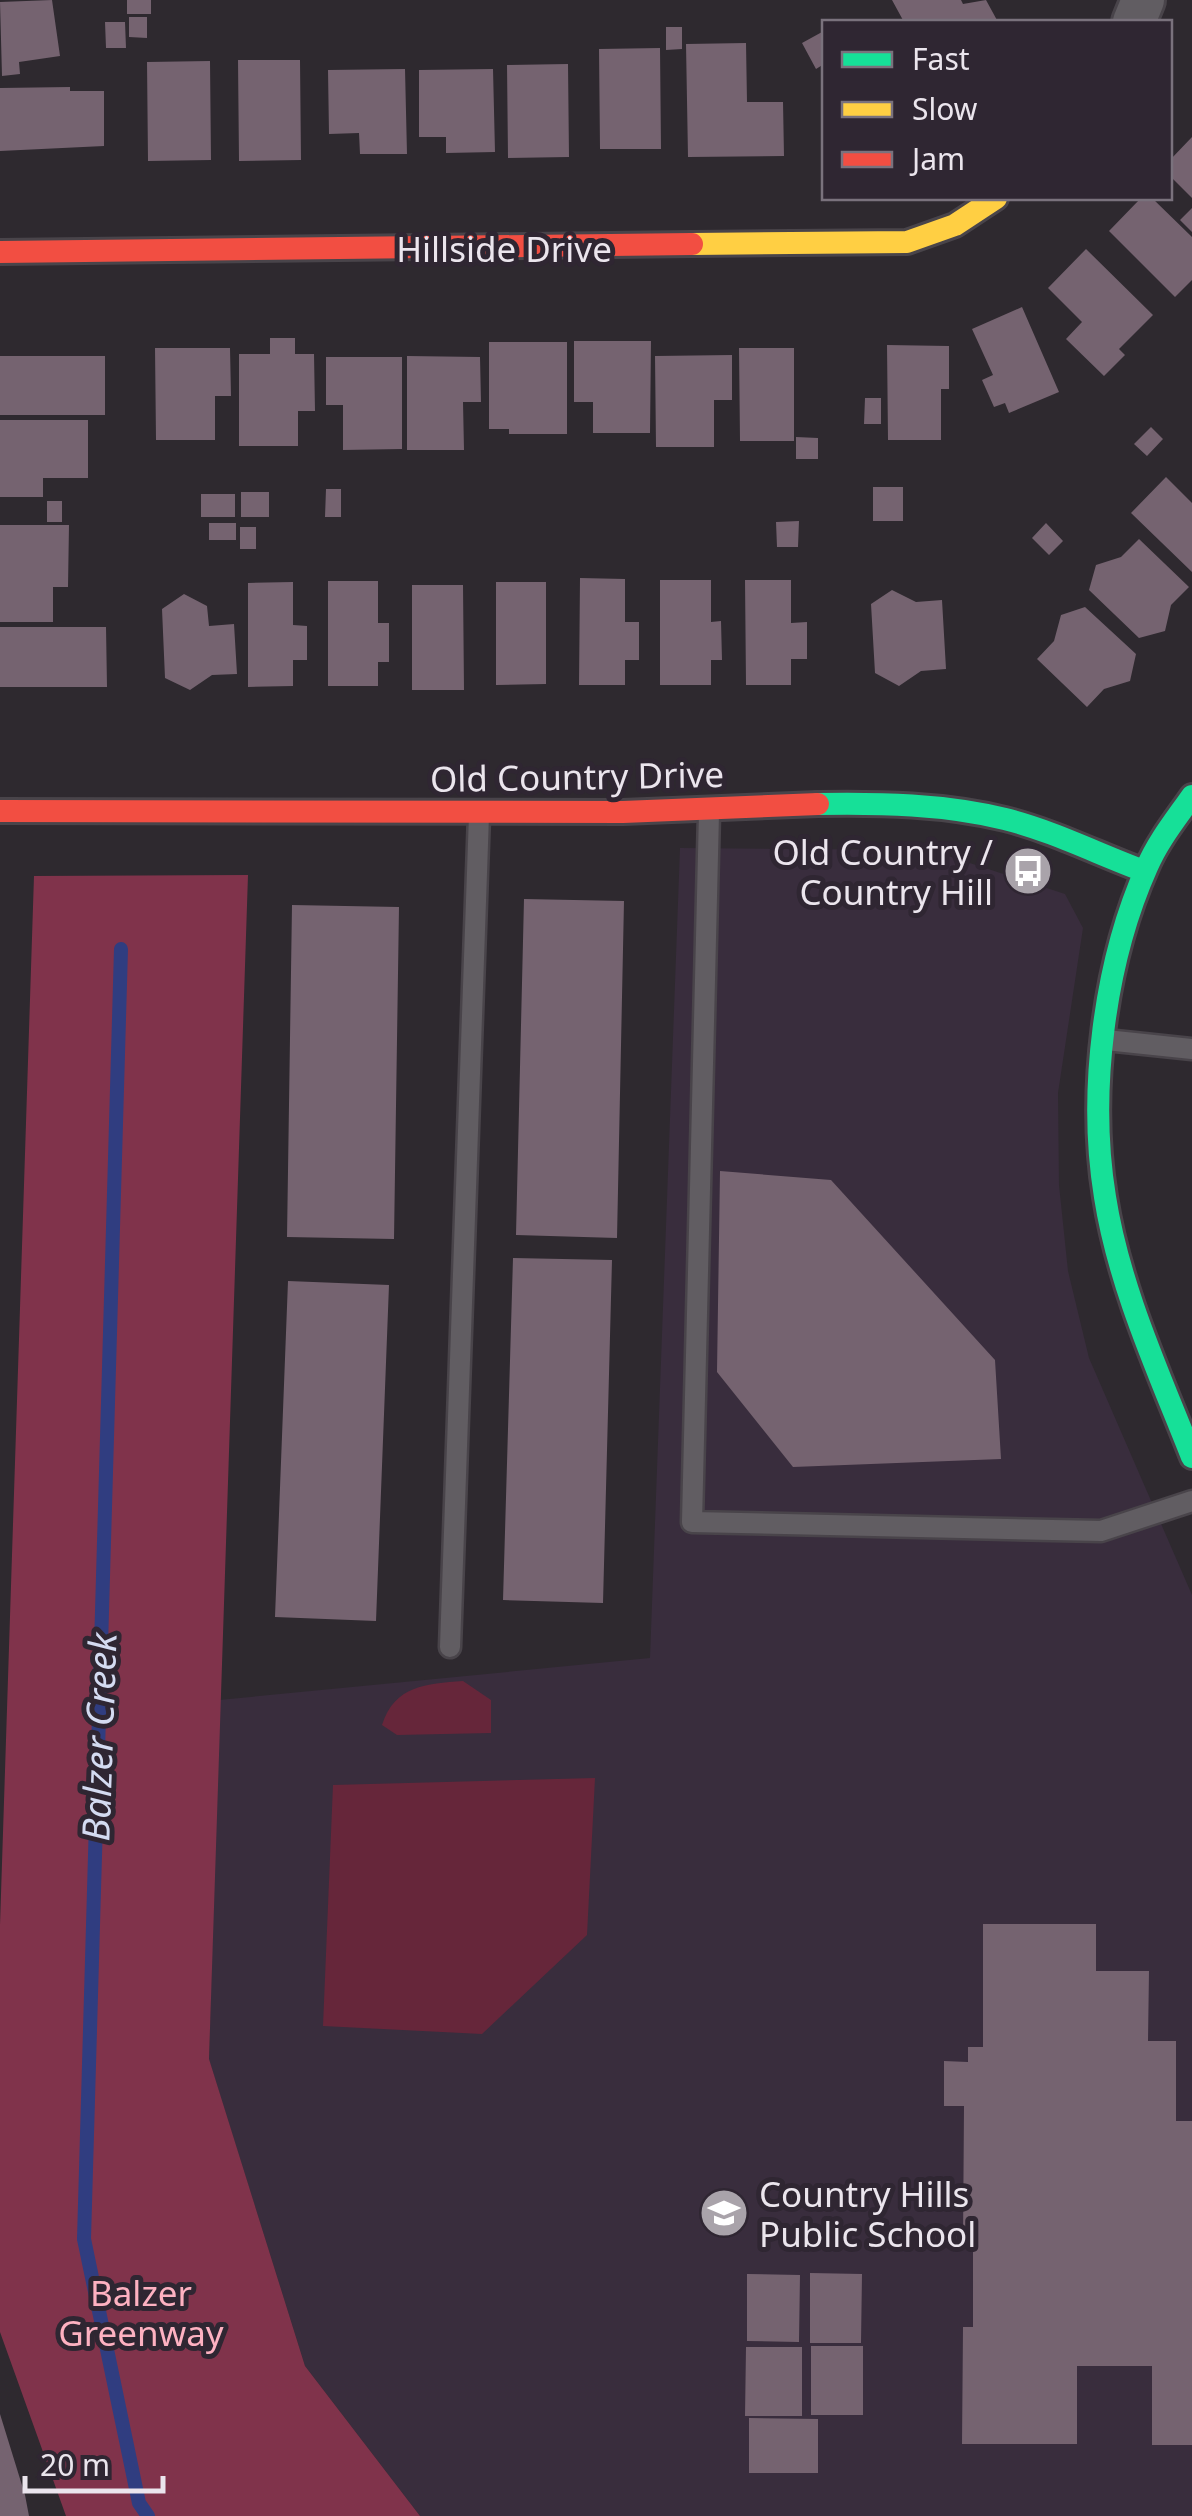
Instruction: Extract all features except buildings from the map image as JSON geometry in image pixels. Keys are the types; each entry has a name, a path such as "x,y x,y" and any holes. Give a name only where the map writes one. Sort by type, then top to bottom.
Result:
{"street":[{"name":"Hillside Drive","path":"0,252 907,242 954,225 993,200"},
{"path":"1192,796 1144,871 1113,985 1104,1040 1105,1194 1130,1294 1192,1458"},
{"name":"Old Country Drive","path":"0,811 479,813 709,810 844,803 990,816 1144,871"}],"lane":[{"path":"709,810 692,1522 1100,1531 1192,1501"},
{"path":"450,1648 479,813"},
{"path":"1104,1040 1192,1049"}],"shaded area":[{"name":"Country Hills Public School","path":"680,848 930,850 1065,894 1083,928 1058,1093 1059,1185 1068,1271 1089,1358 1192,1595 1192,2516 420,2516 305,2366 209,2060 219,1700 650,1658"},
{"path":"463,1681 491,1700 491,1733 397,1735 382,1725 404,1694 425,1686"},
{"path":"595,1778 587,1935 482,2034 323,2026 333,1785"}],"green space":[{"name":"Balzer Greenway","path":"248,875 209,2059 305,2366 420,2516 66,2516 0,2332 0,1925 34,876"}],"waterway":[{"name":"Balzer Creek","path":"121,949 84,2239 139,2503 148,2516"}],"traffic: fast":[{"path":"1192,796 1151,857 1120,944 1104,1029 1098,1115 1105,1197 1120,1264 1141,1329 1192,1457"},
{"path":"818,804 912,806 982,814 1040,830 1144,871"}],"traffic: slow":[{"path":"692,244 907,242 955,225 993,200"}],"traffic: jam":[{"path":"0,252 692,244"},
{"path":"0,811 623,812 818,804"}],"place":[{"name":"Old Country / Country Hill","path":"1028,871"},
{"name":"Country Hills Public School","path":"724,2213"}]}
